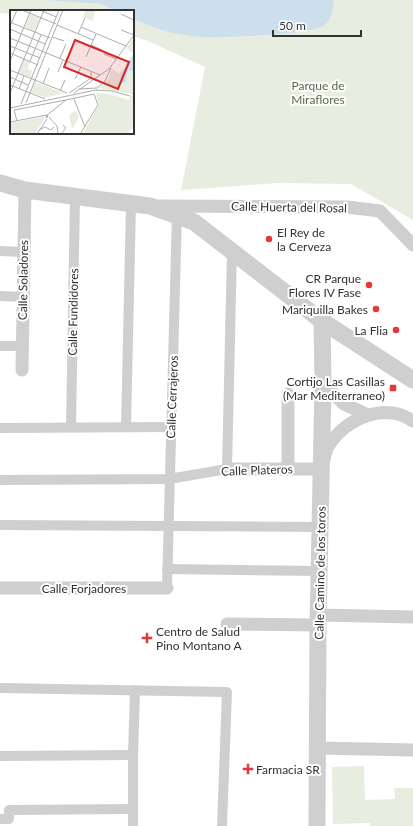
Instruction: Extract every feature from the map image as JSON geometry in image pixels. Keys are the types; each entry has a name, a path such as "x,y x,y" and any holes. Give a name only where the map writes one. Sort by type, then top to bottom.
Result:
{"street":[{"path":"0,183 25,190 150,206 177,211 232,250 322,320 413,380"},
{"name":"Calle Soladores","path":"22,370 25,190"},
{"name":"Calle Fundidores","path":"71,428 75,197"},
{"path":"126,427 131,204"},
{"name":"Calle Huerta del Rosal","path":"177,211 347,207 380,211 413,245"},
{"name":"Calle Cerrajeros","path":"167,588 177,211"},
{"path":"227,469 232,250"},
{"path":"0,251 24,252"},
{"path":"0,296 23,297"},
{"name":"Calle Camino de los toros","path":"318,826 318,620 322,469 322,320"},
{"path":"0,346 22,346"},
{"path":"323,384 344,404 368,415"},
{"path":"288,394 288,469"},
{"path":"322,469 328,446 345,427 368,415 384,412 404,415 413,421"},
{"path":"0,428 171,427"},
{"name":"Calle Plateros","path":"0,480 169,479 227,469 322,469"},
{"path":"0,525 321,527"},
{"path":"167,569 319,571"},
{"name":"Calle Forjadores","path":"0,588 167,588"},
{"path":"227,624 413,617"},
{"path":"0,688 227,692 222,826"},
{"path":"133,826 135,690"},
{"path":"318,748 413,750"},
{"path":"0,756 133,755"},
{"path":"0,819 9,819 9,810 133,809"}],"green space":[{"name":"Parque de Miraflores","path":"0,0 413,0 413,220 351,184 279,183 181,190 205,67 148,41 134,36 134,10 10,10 10,14 0,13"},
{"path":"364,766 365,800 395,799 394,788 413,788 413,826 370,826 370,823 333,824 332,767"}],"water":[{"path":"46,0 333,0 332,13 325,25 305,31 237,37 199,37 165,31 134,19 134,10 114,10 102,4"}],"place":[{"name":"El Rey de la Cerveza","path":"269,239"},
{"name":"CR Parque Flores IV Fase","path":"369,285"},
{"name":"Mariquilla Bakes","path":"376,309"},
{"name":"La Flia","path":"396,330"},
{"name":"Cortijo Las Casillas (Mar Mediterraneo)","path":"393,388"},
{"name":"Centro de Salud Pino Montano A","path":"147,638"},
{"name":"Farmacia SR","path":"248,769"}]}
